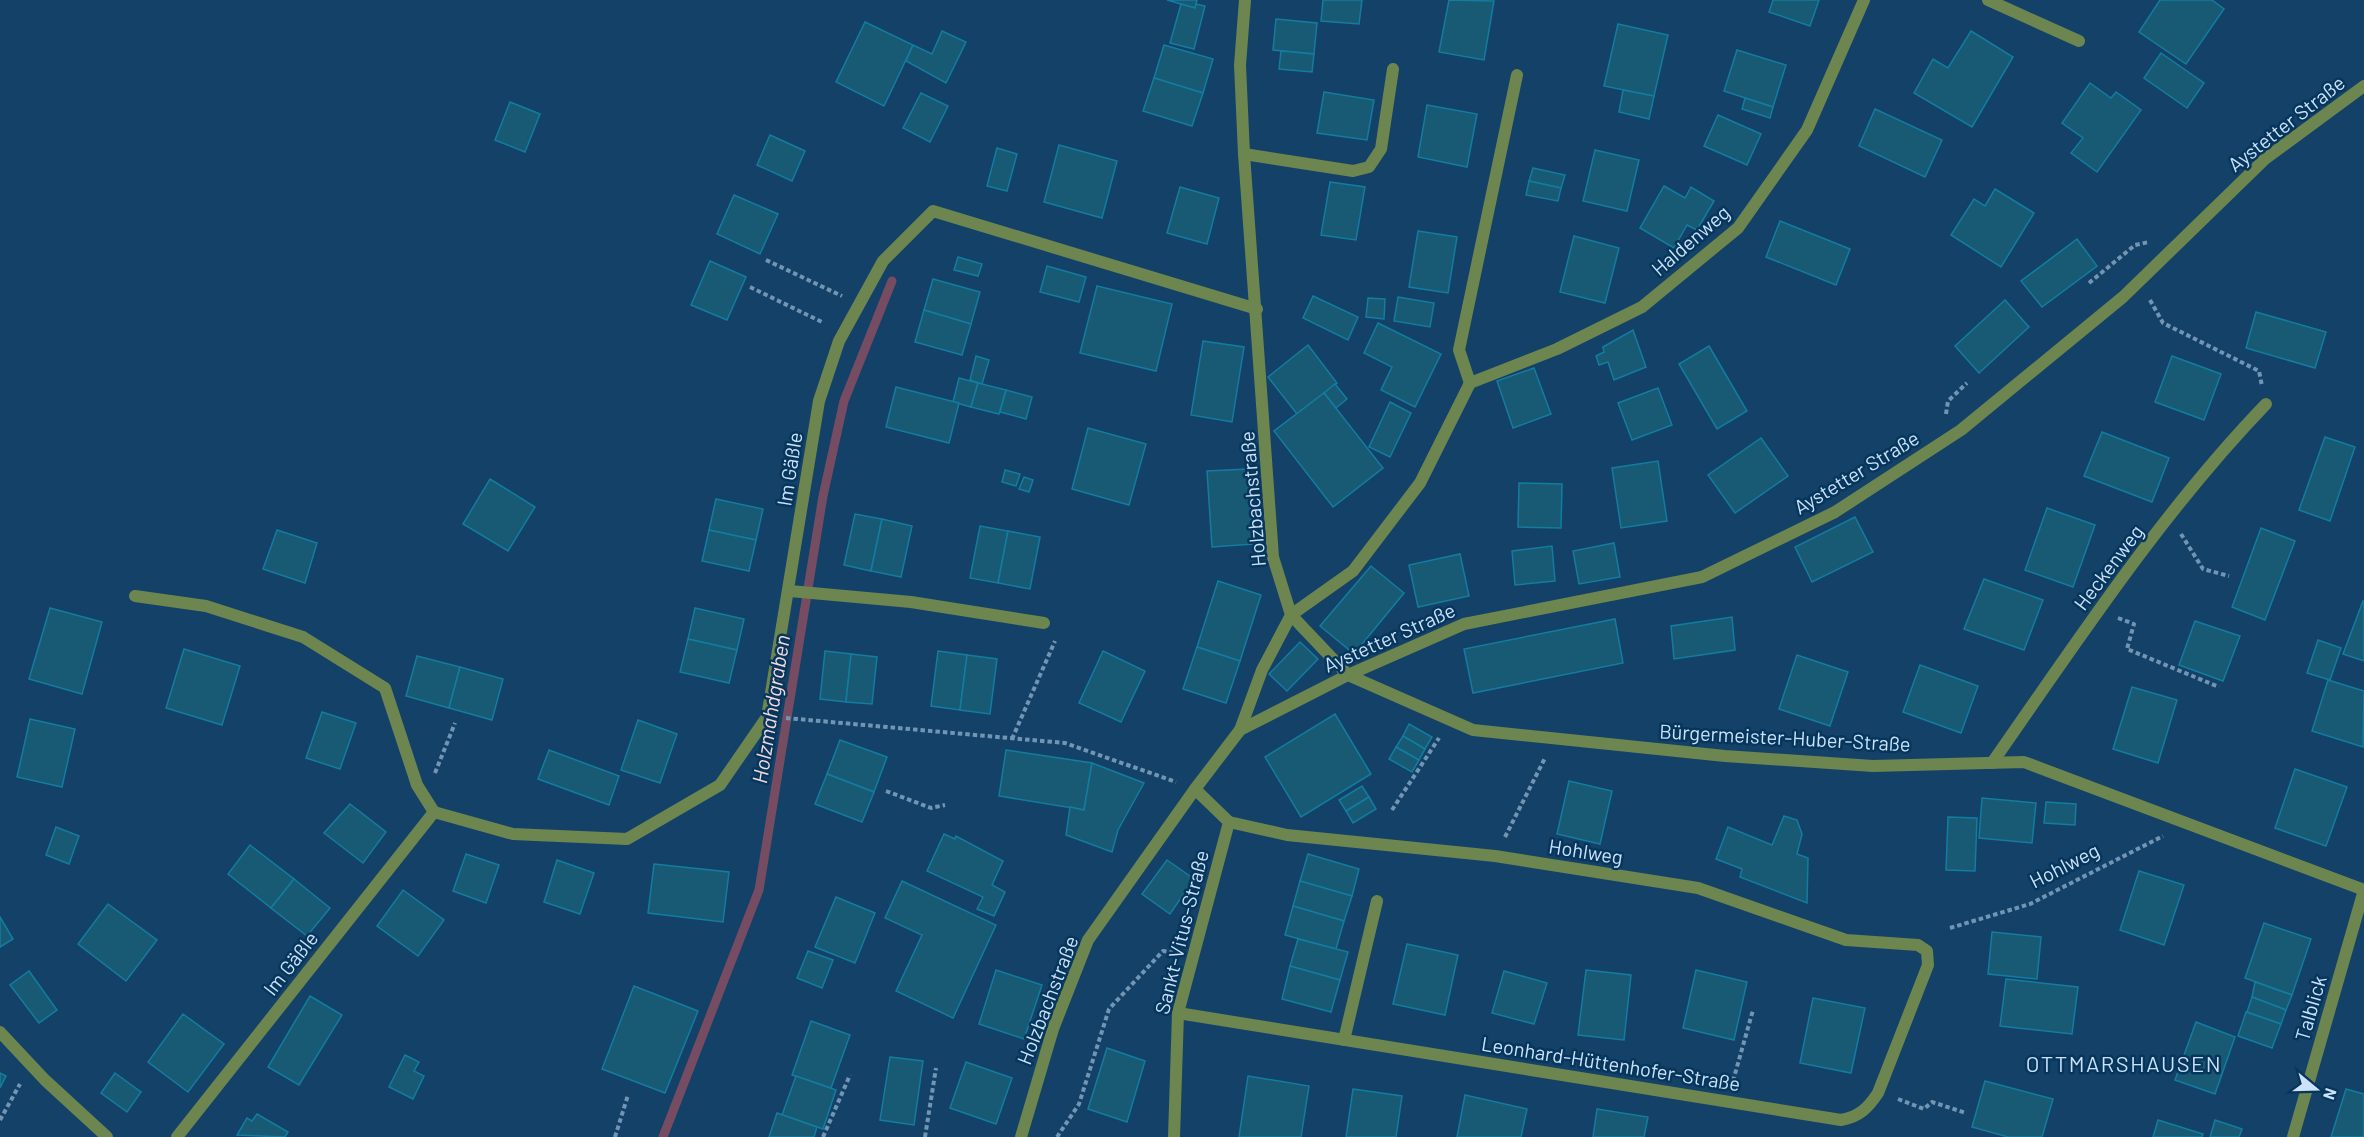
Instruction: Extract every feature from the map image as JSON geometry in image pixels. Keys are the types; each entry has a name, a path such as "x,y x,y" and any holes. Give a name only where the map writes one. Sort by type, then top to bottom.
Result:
{"street":[{"name":"Holzbachstraße","path":"1021,1137 1053,1029 1088,940 1195,789 1240,730 1262,670 1291,615 1274,557 1244,154 1240,65 1245,0"},
{"name":"Haldenweg","path":"1470,383 1557,349 1642,307 1738,228 1807,130 1864,0"},
{"path":"1988,0 2079,41"},
{"path":"1244,154 1353,171 1369,167 1380,149 1393,69"},
{"path":"1291,615 1353,571 1420,483 1470,383 1459,350 1517,75"},
{"name":"Aystetter Straße","path":"1240,730 1348,675 1464,624 1702,577 1834,513 1960,430 2123,297 2265,159 2364,86"},
{"name":"Im Gäßle","path":"177,1137 434,812 513,834 627,839 720,785 767,717 790,591 819,401 844,333 883,261 933,211 1257,309"},
{"name":"Heckenweg","path":"1992,762 2099,610 2167,520 2220,453 2266,404"},
{"path":"790,591 911,602 1044,623"},
{"path":"135,596 206,606 303,637 385,688 417,785 434,812"},
{"name":"Bürgermeister-Huber-Straße","path":"1291,615 1348,675 1473,730 1725,756 1873,766 2024,762 2364,890"},
{"path":"1195,789 1229,822"},
{"name":"Hohlweg","path":"1229,822 1287,835 1495,856 1698,888 1846,940 1918,945 1928,951"},
{"name":"Sankt-Vitus-Straße","path":"1174,1137 1178,1013 1229,822"},
{"name":"Talblick","path":"2293,1137 2364,890"},
{"path":"1344,1040 1377,901"},
{"name":"Leonhard-Hüttenhofer-Straße","path":"1178,1013 1841,1120 1854,1118 1869,1106 1878,1093 1928,965 1928,951"},
{"path":"0,1032 107,1137"}],"path":[{"path":"765,260 859,304"},
{"path":"750,286 844,333"},
{"path":"2163,323 2259,371"},
{"path":"2167,520 2184,537 2204,569 2229,576"},
{"path":"2099,610 2134,624 2127,649 2219,687"},
{"path":"1012,739 1061,626 1044,623"},
{"path":"767,717 1065,743 1195,789"},
{"path":"1392,810 1451,720"},
{"path":"425,799 455,723"},
{"path":"1495,856 1556,739"},
{"path":"886,791 931,808 945,805"},
{"name":"Hohlweg","path":"1950,928 2030,904 2157,840"},
{"path":"1057,1137 1079,1104 1109,1009 1163,951 1193,956"},
{"path":"1728,1101 1753,1010"},
{"path":"0,1120 31,1064"},
{"path":"924,1137 936,1068"},
{"path":"823,1137 850,1075"},
{"path":"1878,1093 1924,1109 1932,1102 1966,1113"},
{"path":"615,1137 628,1095"}],"building":[{"path":"1167,0 1197,0 1195,8"},
{"path":"1323,0 1362,0 1359,24 1321,21"},
{"path":"1449,0 1494,1 1484,60 1439,52"},
{"path":"1773,0 1819,0 1810,26 1769,12"},
{"path":"2160,0 2212,0 2224,9 2186,64 2139,32"},
{"path":"1181,4 1195,8 1196,4 1205,6 1194,49 1170,43"},
{"path":"1276,19 1317,23 1314,54 1273,50"},
{"path":"865,22 913,45 884,106 836,82"},
{"path":"1618,24 1668,35 1654,96 1604,86"},
{"path":"942,31 966,42 946,83 906,61 913,45 932,54"},
{"path":"1971,31 2013,57 1972,127 1914,93 1933,59 1948,68"},
{"path":"1164,45 1213,59 1203,93 1154,78"},
{"path":"1737,50 1786,65 1773,107 1724,91"},
{"path":"1281,51 1314,54 1312,72 1279,69"},
{"path":"2161,53 2204,83 2187,108 2144,78"},
{"path":"1154,78 1203,93 1192,126 1143,111"},
{"path":"2090,83 2111,98 2116,92 2141,110 2097,172 2071,153 2083,138 2062,123"},
{"path":"1623,90 1654,96 1649,119 1619,112"},
{"path":"1324,92 1374,100 1367,140 1317,133"},
{"path":"921,93 948,106 930,142 903,128"},
{"path":"1745,98 1773,107 1770,118 1742,109"},
{"path":"510,102 540,114 525,152 495,140"},
{"path":"1427,105 1477,114 1467,167 1418,157"},
{"path":"1875,109 1942,140 1925,177 1859,146"},
{"path":"1718,115 1761,134 1747,165 1704,146"},
{"path":"770,135 805,151 792,181 757,165"},
{"path":"1059,145 1117,161 1102,218 1044,202"},
{"path":"997,148 1017,154 1007,191 987,186"},
{"path":"1595,150 1639,160 1627,211 1583,201"},
{"path":"1533,168 1565,175 1561,188 1529,181"},
{"path":"1529,181 1561,188 1558,201 1526,195"},
{"path":"1330,182 1365,187 1356,240 1321,235"},
{"path":"1664,186 1685,198 1691,187 1714,201 1697,230 1687,225 1674,248 1640,228"},
{"path":"1180,187 1219,198 1207,244 1167,233"},
{"path":"1995,189 2034,213 2001,267 1951,235 1974,199 1985,206"},
{"path":"734,195 778,214 760,254 717,234"},
{"path":"1780,221 1850,249 1836,285 1766,257"},
{"path":"1418,231 1457,237 1448,293 1409,287"},
{"path":"1574,236 1619,248 1605,303 1560,292"},
{"path":"2077,239 2097,266 2042,307 2021,281"},
{"path":"958,257 982,264 978,276 954,270"},
{"path":"710,261 746,277 727,320 691,305"},
{"path":"1047,266 1086,277 1079,302 1040,292"},
{"path":"933,279 980,292 971,324 924,310"},
{"path":"1097,286 1172,304 1156,371 1080,353"},
{"path":"1313,296 1358,317 1348,340 1303,318"},
{"path":"1398,297 1434,303 1430,327 1394,321"},
{"path":"1368,298 1385,299 1384,319 1366,317"},
{"path":"2005,300 2029,327 1979,373 1955,346"},
{"path":"924,310 971,324 962,355 915,342"},
{"path":"2256,312 2326,332 2315,368 2246,348"},
{"path":"1378,323 1441,354 1415,407 1381,390 1392,367 1364,353"},
{"path":"1633,330 1646,367 1614,380 1608,362 1599,365 1596,356 1604,352 1603,347"},
{"path":"1203,341 1244,347 1232,422 1191,415"},
{"path":"1308,345 1337,383 1297,414 1268,377"},
{"path":"1709,346 1747,411 1717,429 1679,364"},
{"path":"976,356 989,360 982,384 970,380"},
{"path":"2172,356 2221,374 2204,420 2155,402"},
{"path":"1534,368 1551,414 1513,428 1497,381"},
{"path":"959,378 978,383 971,407 953,402"},
{"path":"978,383 1006,390 999,414 971,407"},
{"path":"1335,384 1347,399 1336,408 1324,393"},
{"path":"896,387 959,403 949,443 886,427"},
{"path":"1658,388 1672,425 1632,440 1618,403"},
{"path":"1006,390 1032,397 1026,419 1000,412"},
{"path":"1324,393 1383,468 1333,507 1274,431"},
{"path":"1390,402 1411,413 1390,457 1369,447"},
{"path":"1088,428 1146,444 1129,505 1072,489"},
{"path":"2102,432 2169,458 2152,502 2084,476"},
{"path":"2325,437 2355,447 2330,521 2299,510"},
{"path":"1761,438 1788,476 1735,513 1708,475"},
{"path":"1658,461 1667,521 1621,528 1612,468"},
{"path":"1248,469 1253,544 1212,547 1207,471"},
{"path":"1005,470 1020,474 1016,486 1002,482"},
{"path":"1024,477 1033,480 1029,492 1019,489"},
{"path":"490,479 535,507 508,551 463,524"},
{"path":"1519,483 1562,484 1561,528 1518,527"},
{"path":"716,499 763,509 756,540 709,530"},
{"path":"2047,508 2095,525 2073,587 2025,570"},
{"path":"855,514 882,519 871,571 844,565"},
{"path":"1855,517 1873,552 1812,582 1795,547"},
{"path":"882,519 912,526 901,577 871,571"},
{"path":"980,526 1008,531 998,583 970,578"},
{"path":"2261,528 2295,541 2265,620 2232,607"},
{"path":"277,530 317,543 305,583 263,569"},
{"path":"709,530 756,540 749,571 702,561"},
{"path":"1008,531 1040,537 1030,589 998,583"},
{"path":"1614,543 1620,577 1579,584 1573,551"},
{"path":"1552,546 1555,581 1515,585 1512,551"},
{"path":"1460,554 1469,596 1418,607 1409,565"},
{"path":"1371,566 1404,593 1354,654 1320,626"},
{"path":"1984,579 2043,600 2024,650 1964,629"},
{"path":"1218,581 1261,595 1240,661 1197,647"},
{"path":"2364,601 2364,661 2343,654"},
{"path":"50,608 102,622 82,694 29,679"},
{"path":"695,608 744,619 737,650 688,639"},
{"path":"1732,617 1735,650 1674,659 1671,626"},
{"path":"1615,619 1623,663 1473,693 1464,649"},
{"path":"2195,621 2240,636 2223,681 2179,665"},
{"path":"688,639 737,650 729,683 680,672"},
{"path":"2318,640 2341,648 2330,680 2307,673"},
{"path":"1300,642 1318,659 1287,691 1269,674"},
{"path":"1197,647 1240,661 1226,703 1183,689"},
{"path":"184,649 240,666 222,725 166,708"},
{"path":"825,651 851,654 846,702 820,699"},
{"path":"938,651 967,655 960,710 931,706"},
{"path":"1103,651 1145,671 1121,722 1079,703"},
{"path":"851,654 877,657 872,704 846,702"},
{"path":"967,655 997,659 990,714 960,710"},
{"path":"1797,655 1848,672 1830,726 1779,709"},
{"path":"417,656 460,667 449,708 406,696"},
{"path":"1920,665 1978,686 1961,733 1903,712"},
{"path":"460,667 503,679 492,720 449,708"},
{"path":"2328,680 2364,691 2363,747 2312,731"},
{"path":"2132,687 2177,700 2158,763 2113,749"},
{"path":"322,712 356,723 340,769 306,758"},
{"path":"1335,714 1371,774 1301,817 1265,757"},
{"path":"30,719 75,729 62,787 17,777"},
{"path":"638,720 677,734 660,783 621,770"},
{"path":"1409,724 1432,737 1425,749 1403,736"},
{"path":"1403,736 1425,749 1419,760 1396,747"},
{"path":"840,740 887,757 874,792 827,774"},
{"path":"1396,747 1419,760 1412,772 1389,759"},
{"path":"549,750 619,776 609,805 538,779"},
{"path":"1006,750 1092,763 1084,810 999,796"},
{"path":"1092,763 1144,783 1118,830 1112,852 1066,835 1070,807 1084,810"},
{"path":"2295,769 2347,787 2326,846 2275,828"},
{"path":"827,774 874,792 862,822 815,804"},
{"path":"1569,781 1612,791 1600,844 1557,834"},
{"path":"1362,786 1369,797 1346,811 1339,800"},
{"path":"1369,797 1376,809 1353,823 1346,811"},
{"path":"1982,798 2036,803 2032,843 1979,838"},
{"path":"2046,802 2076,804 2075,825 2044,823"},
{"path":"350,804 386,832 363,863 324,833"},
{"path":"1784,816 1797,820 1802,834 1797,854 1808,858 1807,903 1740,877 1742,869 1716,859 1728,827 1772,845"},
{"path":"1948,817 1977,818 1975,871 1946,870"},
{"path":"56,827 79,836 69,864 46,855"},
{"path":"944,834 955,839 956,836 1003,861 992,885 1005,892 994,916 977,909 983,897 927,871"},
{"path":"250,845 294,879 271,908 228,874"},
{"path":"466,854 499,865 486,903 453,891"},
{"path":"1308,854 1359,869 1352,896 1300,881"},
{"path":"557,860 594,873 580,914 544,902"},
{"path":"1167,860 1194,879 1170,914 1142,894"},
{"path":"654,864 729,872 723,922 648,913"},
{"path":"2139,871 2184,885 2164,945 2120,930"},
{"path":"294,879 330,908 307,936 271,908"},
{"path":"902,881 996,925 953,1018 896,991 922,935 885,918"},
{"path":"1300,881 1352,896 1344,921 1293,906"},
{"path":"403,890 444,920 418,956 377,926"},
{"path":"836,897 875,913 855,963 815,947"},
{"path":"108,904 157,940 126,981 78,944"},
{"path":"1293,906 1344,921 1336,949 1285,935"},
{"path":"0,917 13,939 0,947"},
{"path":"2264,923 2311,939 2292,995 2245,978"},
{"path":"1992,932 2041,937 2037,979 1988,974"},
{"path":"1298,939 1348,952 1340,980 1290,966"},
{"path":"1407,944 1458,955 1445,1015 1393,1004"},
{"path":"808,951 833,960 822,988 797,978"},
{"path":"1290,966 1340,980 1331,1012 1282,999"},
{"path":"996,970 1042,985 1024,1039 979,1024"},
{"path":"1586,970 1631,975 1624,1040 1578,1035"},
{"path":"1696,970 1747,982 1734,1040 1683,1028"},
{"path":"29,971 57,1010 39,1023 10,985"},
{"path":"1504,971 1547,983 1534,1024 1492,1013"},
{"path":"2006,979 2078,987 2072,1034 2000,1026"},
{"path":"2255,982 2292,995 2286,1010 2252,997"},
{"path":"634,986 698,1011 665,1093 602,1069"},
{"path":"310,996 342,1015 299,1085 268,1067"},
{"path":"2252,997 2286,1010 2281,1024 2247,1012"},
{"path":"1813,998 1865,1008 1851,1073 1800,1063"},
{"path":"2246,1012 2281,1024 2272,1048 2238,1036"},
{"path":"183,1014 224,1044 188,1092 148,1062"},
{"path":"811,1021 850,1035 831,1088 792,1075"},
{"path":"2196,1022 2235,1037 2215,1094 2175,1080"},
{"path":"1107,1048 1145,1061 1127,1122 1088,1109"},
{"path":"405,1055 419,1062 414,1071 424,1076 413,1099 389,1087"},
{"path":"890,1057 923,1061 914,1125 880,1120"},
{"path":"966,1062 1012,1078 996,1124 950,1108"},
{"path":"0,1073 6,1076 0,1088"},
{"path":"115,1073 141,1092 127,1112 101,1093"},
{"path":"796,1076 836,1090 823,1129 782,1115"},
{"path":"1248,1076 1309,1086 1301,1137 1239,1137"},
{"path":"1985,1081 2053,1099 2042,1137 2008,1137 1972,1127"},
{"path":"1353,1089 1402,1096 1396,1137 1346,1137"},
{"path":"2346,1089 2364,1094 2364,1137 2331,1137"},
{"path":"1465,1095 1527,1109 1521,1137 1457,1137"},
{"path":"1597,1109 1648,1117 1644,1137 1593,1137"},
{"path":"777,1113 817,1127 814,1137 769,1137"},
{"path":"257,1114 288,1132 285,1137 237,1135 247,1118 252,1121"},
{"path":"2158,1120 2203,1134 2202,1137 2153,1137"},
{"path":"2215,1120 2242,1129 2239,1137 2210,1137"}],"waterway":[{"name":"Holzmahdgraben","path":"663,1137 759,890 823,496 844,401 892,281"}],"district":[{"name":"OTTMARSHAUSEN","path":"2124,1063"}]}
